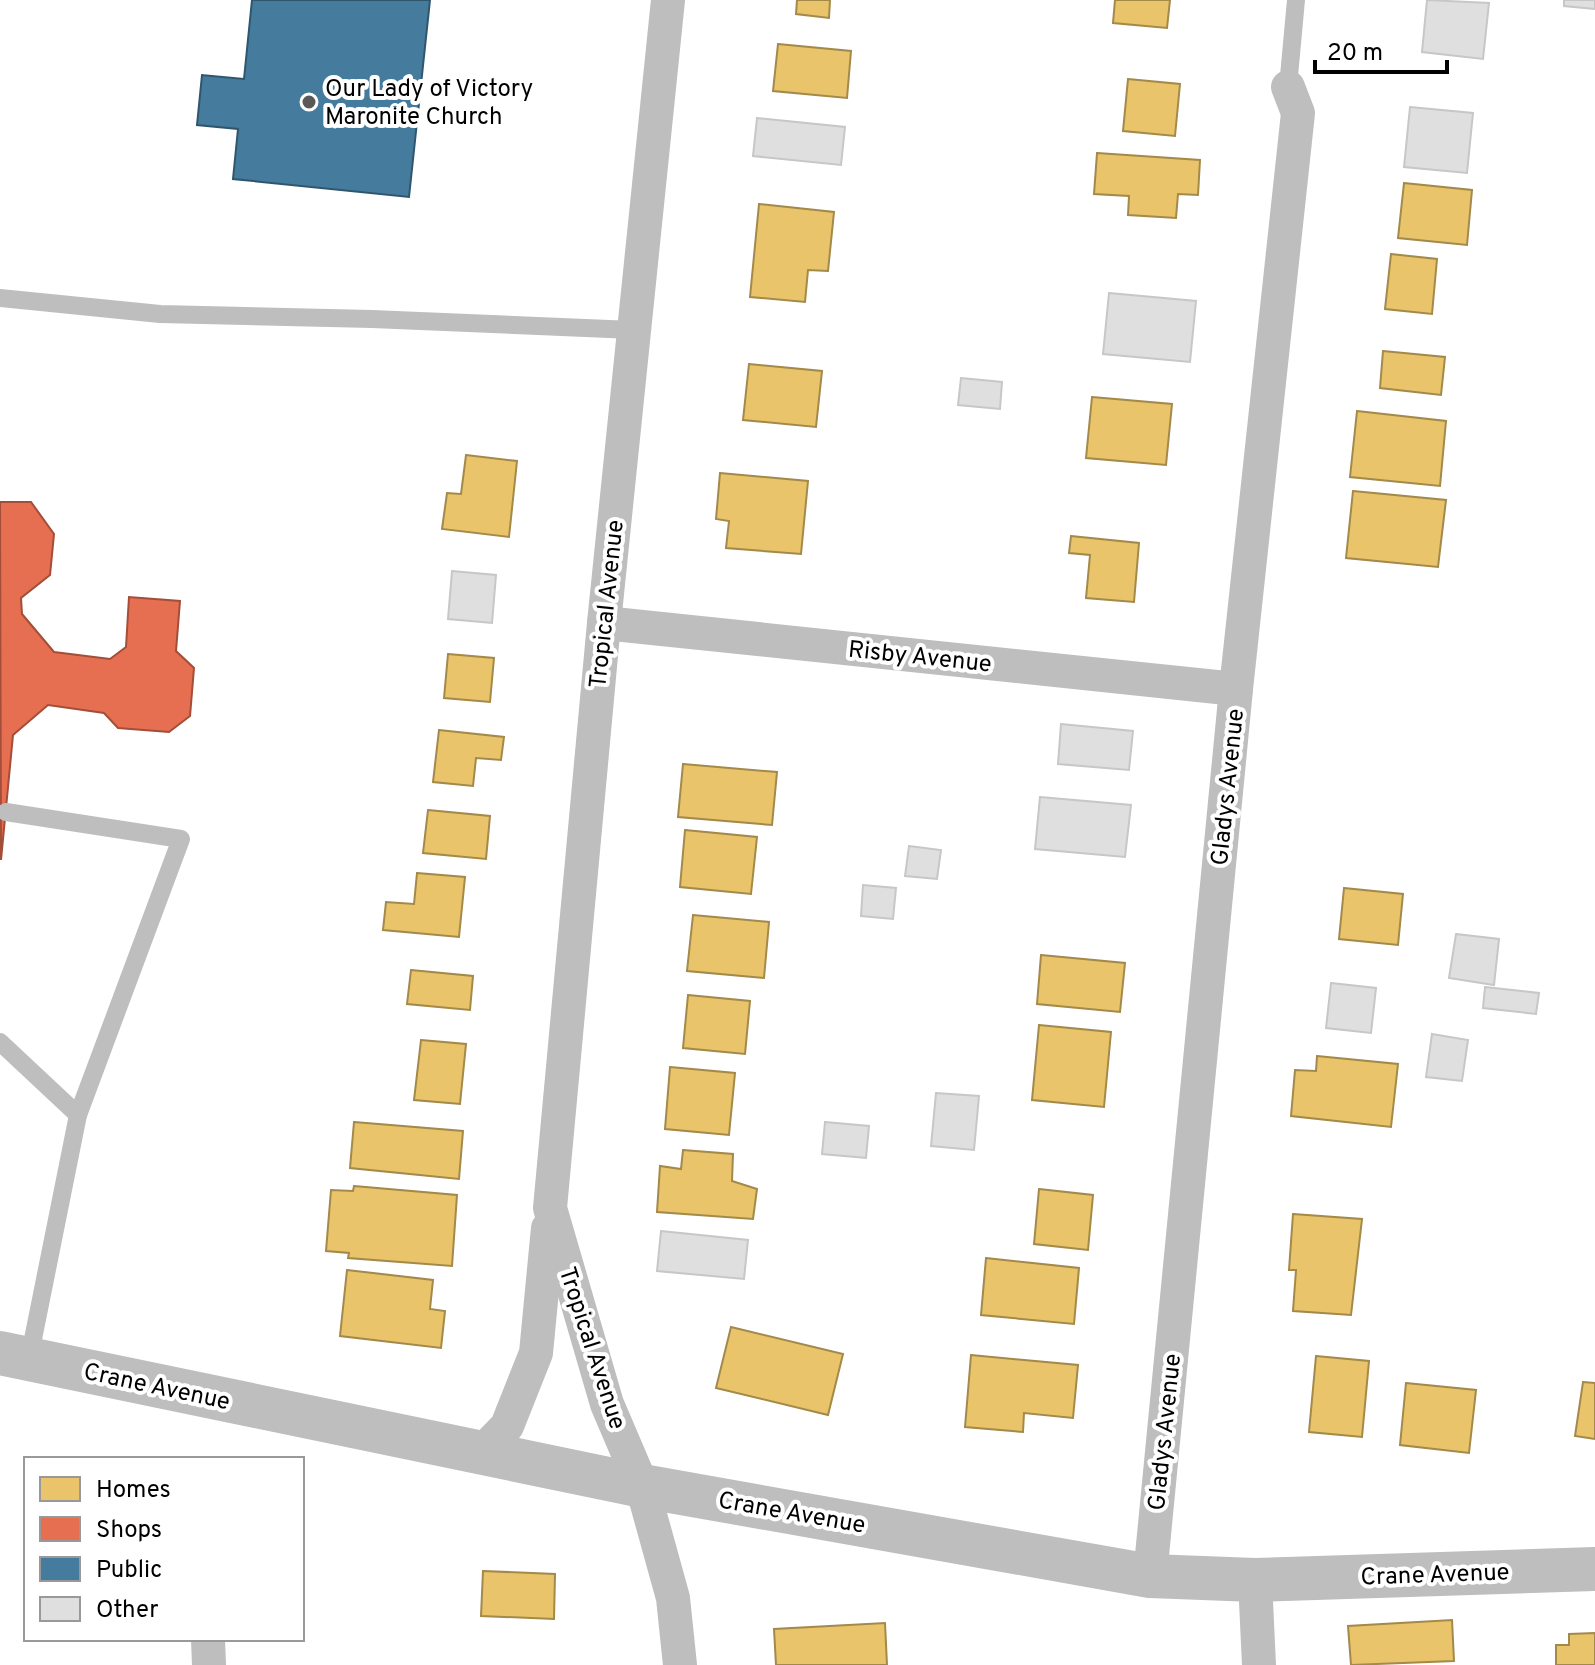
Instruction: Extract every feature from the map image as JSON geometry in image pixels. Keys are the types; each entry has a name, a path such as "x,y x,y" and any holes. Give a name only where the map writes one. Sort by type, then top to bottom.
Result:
{"street":[{"name":"Tropical Avenue","path":"481,1453 507,1426 536,1353 604,623 668,0"},
{"name":"Gladys Avenue","path":"1150,1576 1236,689 1298,113 1288,87"},
{"name":"Risby Avenue","path":"604,623 1236,689"},
{"name":"Tropical Avenue","path":"550,1208 607,1404 642,1486 673,1598 680,1665"},
{"name":"Crane Avenue","path":"14,1356 642,1486 1150,1576 1255,1580 1595,1569"},
{"path":"1255,1580 1259,1665"},
{"path":"208,1641 209,1665"}],"lane":[{"name":"Gladys Avenue","path":"1288,87 1296,0"},
{"path":"0,298 160,314 633,330"},
{"path":"6,812 181,839 78,1115 14,1356"},
{"path":"0,1042 78,1115"}],"building: Homes":[{"path":"797,0 830,0 829,18 796,14"},
{"path":"1115,0 1170,0 1167,28 1113,23"},
{"path":"778,44 851,51 847,98 773,91"},
{"path":"1128,79 1180,84 1175,136 1123,131"},
{"path":"1097,153 1200,160 1198,195 1178,194 1176,218 1128,215 1129,196 1094,194"},
{"path":"1404,183 1472,190 1467,245 1398,238"},
{"path":"759,204 834,212 828,271 808,270 805,302 750,297"},
{"path":"1391,254 1437,259 1432,314 1385,309"},
{"path":"1383,351 1445,357 1441,395 1380,388"},
{"path":"749,364 822,371 816,427 743,420"},
{"path":"1092,397 1172,404 1166,465 1086,458"},
{"path":"1357,411 1446,421 1440,486 1350,477"},
{"path":"466,455 517,461 509,537 442,529 447,493 461,494"},
{"path":"720,473 808,481 801,554 726,548 729,521 716,519"},
{"path":"1353,491 1446,500 1438,567 1346,558"},
{"path":"1071,536 1139,543 1134,602 1086,598 1090,555 1069,553"},
{"path":"448,654 494,658 490,702 444,698"},
{"path":"439,730 504,737 501,760 476,758 473,786 433,782"},
{"path":"683,764 777,772 772,825 678,817"},
{"path":"428,810 490,816 486,859 423,853"},
{"path":"685,830 757,837 751,894 680,887"},
{"path":"417,873 465,877 459,937 383,930 386,902 414,904"},
{"path":"1344,888 1403,894 1398,945 1339,939"},
{"path":"693,915 769,922 764,978 687,971"},
{"path":"1041,955 1125,963 1120,1012 1037,1004"},
{"path":"411,970 473,976 470,1010 407,1004"},
{"path":"688,995 750,1001 745,1054 683,1048"},
{"path":"1039,1025 1111,1032 1104,1107 1032,1100"},
{"path":"421,1040 466,1044 460,1104 414,1100"},
{"path":"1317,1056 1398,1064 1391,1127 1291,1116 1295,1070 1316,1071"},
{"path":"670,1067 735,1073 729,1135 665,1129"},
{"path":"354,1122 463,1131 459,1179 350,1168"},
{"path":"683,1150 733,1154 732,1181 757,1189 753,1219 657,1212 660,1166 681,1169"},
{"path":"354,1186 457,1195 452,1266 348,1258 349,1253 326,1251 331,1190 353,1191"},
{"path":"1039,1189 1093,1195 1088,1250 1034,1244"},
{"path":"1293,1214 1362,1219 1351,1315 1293,1311 1296,1270 1289,1270"},
{"path":"986,1258 1079,1268 1074,1324 981,1315"},
{"path":"347,1270 433,1280 430,1309 445,1311 441,1348 340,1336"},
{"path":"731,1327 843,1354 828,1415 716,1388"},
{"path":"971,1355 1078,1365 1073,1418 1024,1413 1023,1432 965,1427"},
{"path":"1316,1356 1369,1361 1362,1437 1309,1432"},
{"path":"1583,1382 1595,1383 1595,1439 1575,1436"},
{"path":"1406,1383 1476,1390 1469,1453 1400,1445"},
{"path":"483,1571 555,1574 554,1619 481,1616"},
{"path":"1452,1620 1454,1661 1351,1665 1348,1626"},
{"path":"885,1623 887,1665 776,1665 774,1629"},
{"path":"1595,1633 1595,1665 1556,1665 1556,1645 1569,1645 1569,1634"}],"building: Shops":[{"path":"0,502 31,502 54,534 50,575 21,598 22,614 54,652 110,659 126,647 129,597 180,601 176,651 194,668 190,716 169,732 118,728 104,713 48,705 13,735 1,860"}],"building: Public":[{"name":"Our Lady of Victory Maronite Church","path":"252,0 430,0 409,197 233,179 238,129 197,125 202,75 244,79"}],"building: Other":[{"path":"1427,0 1489,3 1483,59 1422,52"},
{"path":"1564,0 1595,0 1595,9 1564,6"},
{"path":"1410,107 1473,113 1467,173 1404,167"},
{"path":"757,118 845,127 841,165 753,156"},
{"path":"1109,293 1196,301 1190,362 1103,354"},
{"path":"961,378 1002,382 1000,409 958,405"},
{"path":"452,571 496,575 492,623 448,619"},
{"path":"1061,724 1133,731 1129,770 1058,764"},
{"path":"1040,797 1131,805 1125,857 1035,849"},
{"path":"909,846 941,850 937,879 905,876"},
{"path":"863,885 896,888 893,919 861,916"},
{"path":"1456,934 1499,939 1494,985 1449,978"},
{"path":"1331,983 1376,988 1371,1033 1326,1028"},
{"path":"1485,987 1539,993 1536,1014 1483,1008"},
{"path":"1432,1034 1468,1040 1462,1081 1426,1077"},
{"path":"936,1093 979,1096 974,1150 931,1146"},
{"path":"825,1122 869,1126 866,1158 822,1154"},
{"path":"661,1231 748,1240 744,1279 657,1271"}],"place":[{"name":"Our Lady of Victory Maronite Church","path":"309,102"}]}
